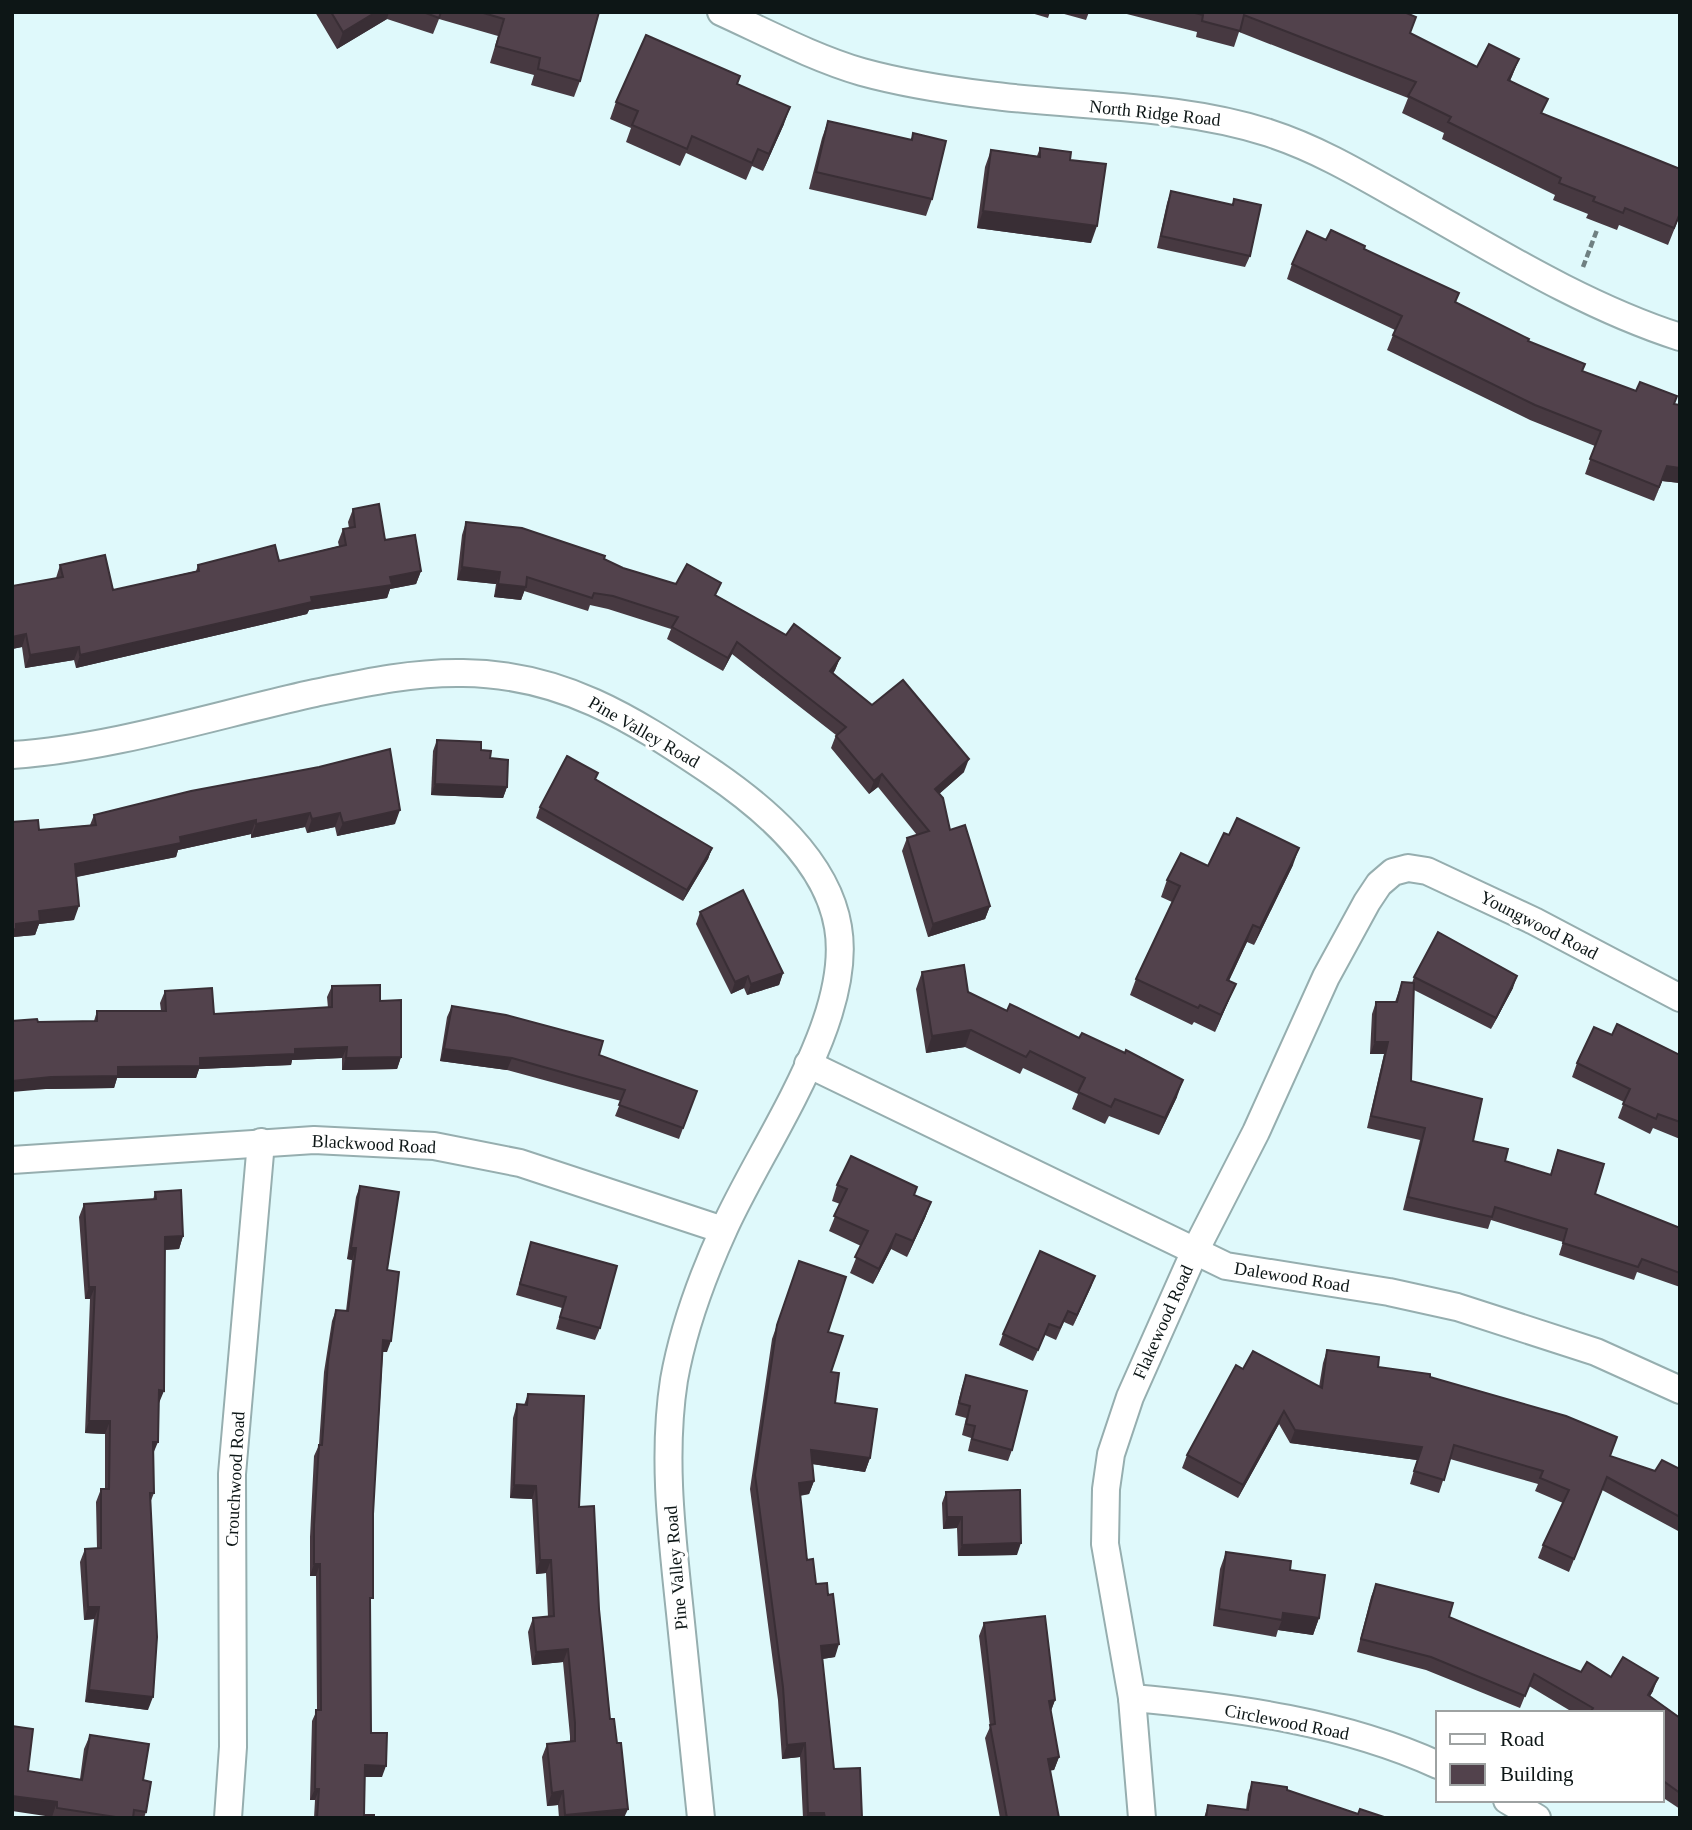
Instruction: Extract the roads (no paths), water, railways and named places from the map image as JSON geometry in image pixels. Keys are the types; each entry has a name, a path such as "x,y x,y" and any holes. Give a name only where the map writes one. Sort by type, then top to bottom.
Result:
{"street":[{"name":"North Ridge Road","path":"721,12 861,71 906,82 986,95 1192,115 1231,121 1273,134 1344,165 1507,257 1615,312 1680,337"},
{"name":"Pine Valley Road","path":"12,755 44,753 103,742 405,676 463,673 513,677 605,705 656,734 720,778 762,812 814,866 838,927 839,967 831,1012 808,1064 723,1230 690,1319 675,1374 668,1453 674,1554 701,1818"},
{"name":"Youngwood Road","path":"1393,872 1408,869 1427,871 1534,921 1680,998"},
{"name":"Flakewood Road","path":"1142,1818 1132,1698 1105,1544 1111,1454 1130,1397 1194,1252 1256,1132 1326,977 1378,884 1393,872"},
{"name":"Dalewood Road","path":"808,1064 1226,1266 1389,1292 1457,1307 1596,1352 1680,1390"},
{"name":"Blackwood Road","path":"12,1160 261,1142 383,1141 496,1157 723,1230"},
{"name":"Crouchwood Road","path":"228,1818 233,1747 232,1474 261,1142"},
{"name":"Circlewood Road","path":"1132,1698 1233,1710 1324,1728 1394,1748 1436,1764"},
{"path":"1510,1802 1536,1818"}]}
